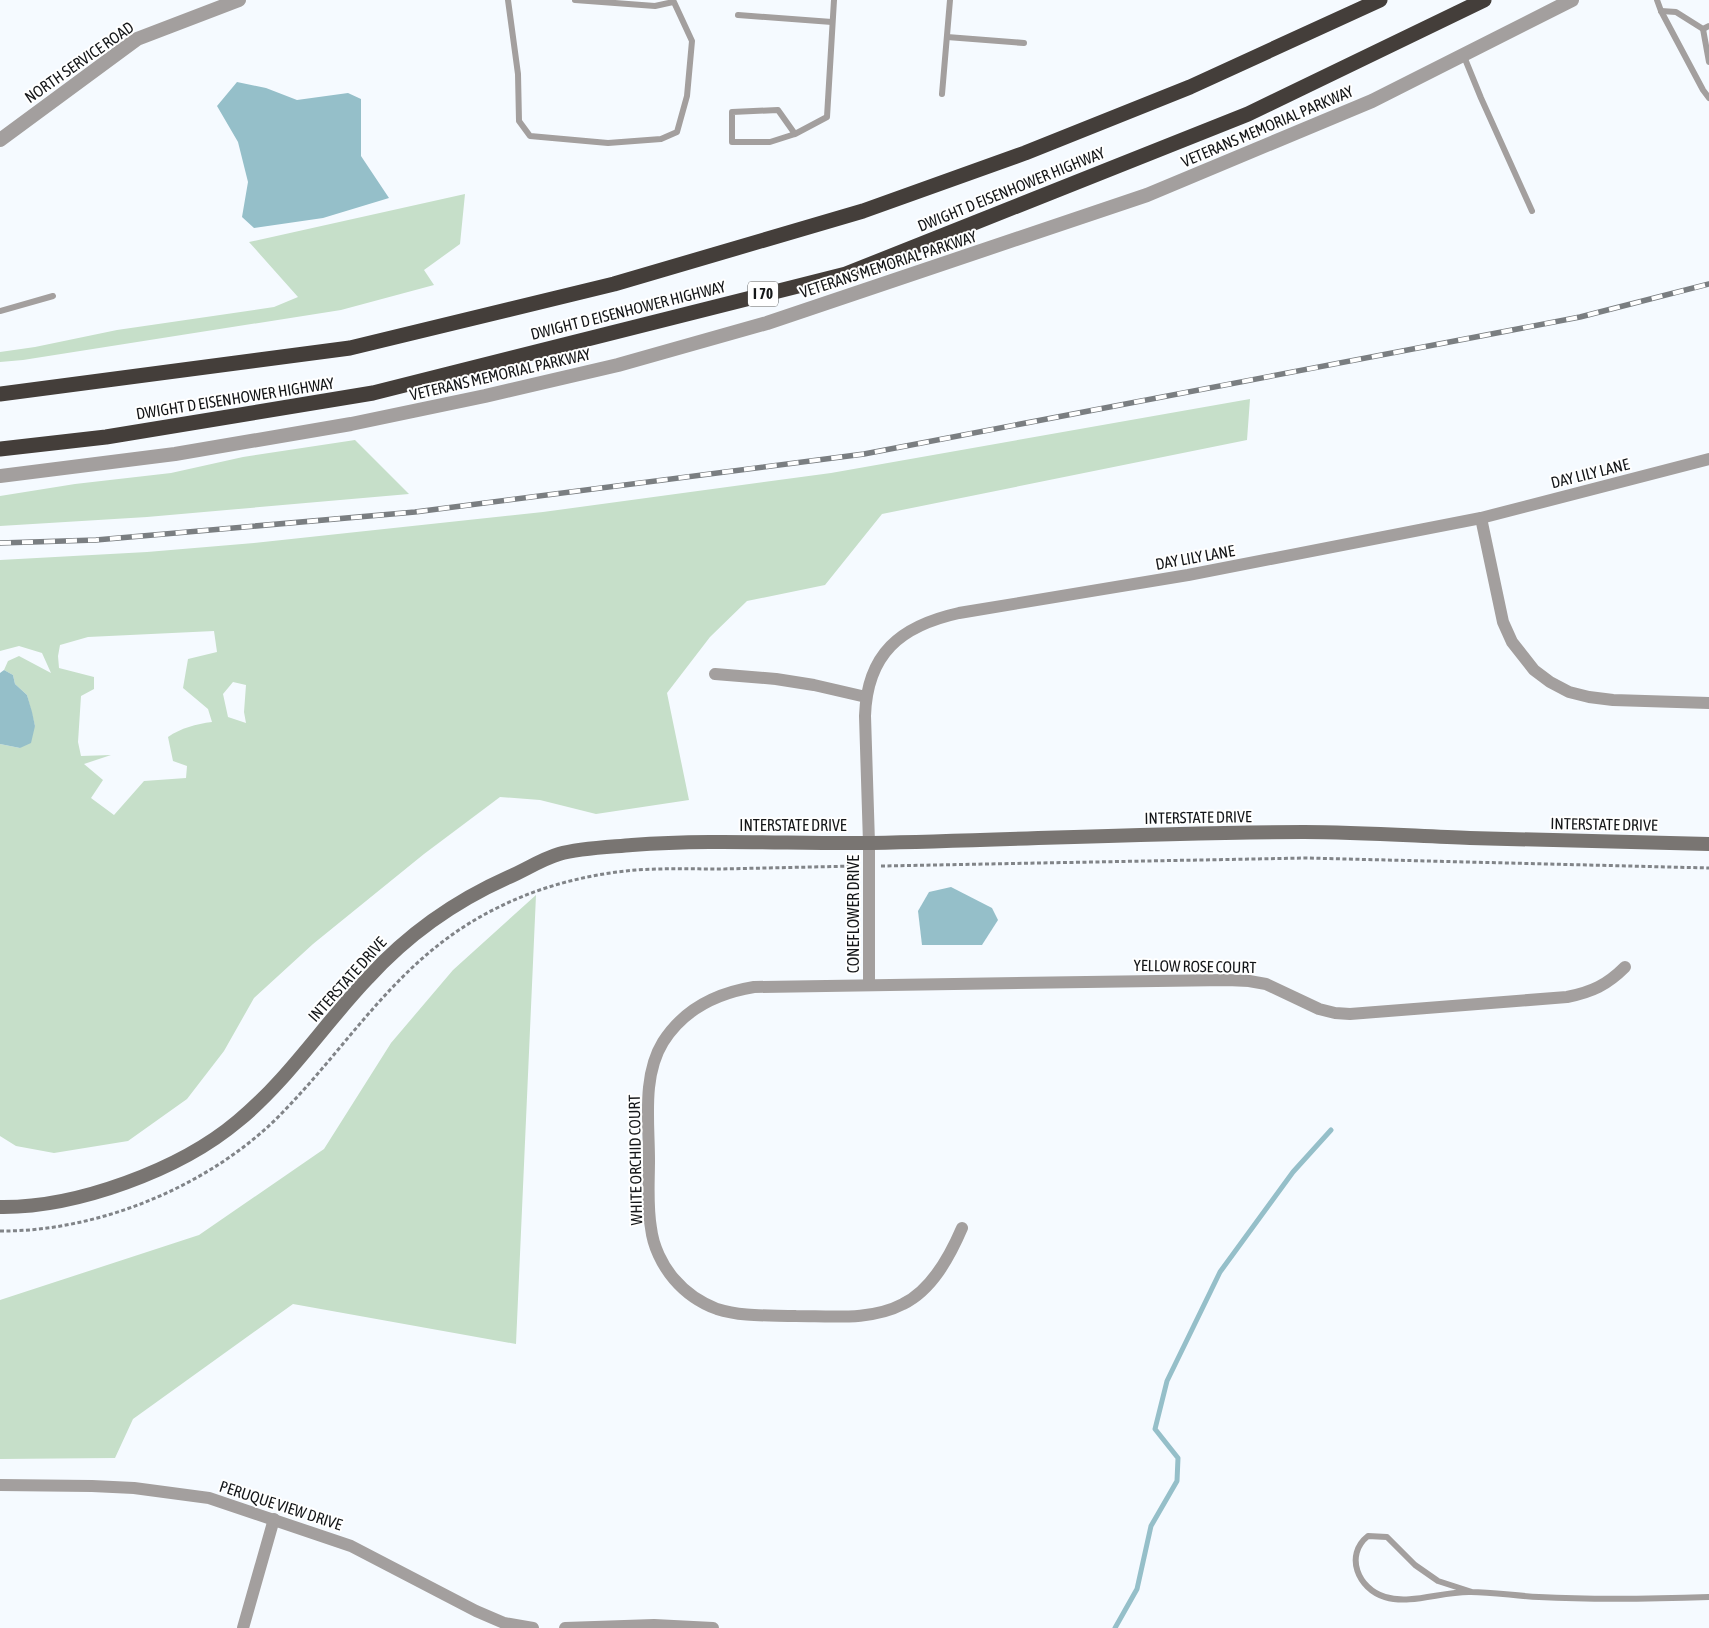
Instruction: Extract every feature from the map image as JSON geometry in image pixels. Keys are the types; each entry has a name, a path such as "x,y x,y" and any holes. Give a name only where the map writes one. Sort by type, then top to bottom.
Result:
{"highway":[{"name":"DWIGHT D EISENHOWER HIGHWAY","path":"0,394 350,348 614,284 863,211 1025,153 1190,87 1380,0"},
{"name":"DWIGHT D EISENHOWER HIGHWAY","path":"0,449 106,436 373,393 846,274 1248,114 1484,0"}],"main road":[{"name":"INTERSTATE DRIVE","path":"0,1207 23,1207 100,1192 139,1178 177,1160 218,1136 254,1106 317,1038 368,978 395,951 426,925 487,886 558,854 663,843 869,843 1307,832 1709,844"}],"street":[{"name":"NORTH SERVICE ROAD","path":"0,140 137,40 240,0"},
{"name":"VETERANS MEMORIAL PARKWAY","path":"0,476 175,454 350,424 485,396 618,365 748,328 1147,195 1372,101 1572,0"},
{"name":"DAY LILY LANE","path":"869,843 866,697 870,678 880,661 893,643 912,628 934,619 958,613 1188,575 1481,518 1709,459"},
{"path":"1481,518 1503,622 1512,642 1534,670 1550,682 1570,692 1589,698 1709,703"},
{"path":"715,674 776,679 814,685 866,697"},
{"name":"CONEFLOWER DRIVE","path":"869,843 869,985"},
{"name":"YELLOW ROSE COURT","path":"869,985 1249,981 1266,984 1319,1009 1350,1014 1567,997 1584,994 1600,987 1613,979 1625,967"},
{"name":"WHITE ORCHID COURT","path":"869,985 754,987 733,990 700,1006 673,1029 663,1042 655,1059 649,1094 649,1206 655,1246 674,1279 688,1292 716,1308 750,1315 866,1315 904,1304 917,1295 938,1272 962,1228"},
{"name":"PERUQUE VIEW DRIVE","path":"0,1485 134,1488 209,1498 351,1546 476,1611 504,1623 532,1628"},
{"path":"243,1628 274,1519"},
{"path":"565,1628 654,1625 713,1628"}],"lane":[{"path":"508,0 518,74 519,121 530,136 608,143 661,139 677,132 687,96 692,41 673,1 655,6 575,0"},
{"path":"795,134 778,110 732,112 732,142 770,142 795,134 827,117 834,0"},
{"path":"942,94 950,0"},
{"path":"1656,0 1709,98"},
{"path":"1661,11 1676,12 1706,27 1709,62"},
{"path":"738,15 832,22"},
{"path":"947,37 1024,43"},
{"path":"1463,54 1532,211"},
{"path":"0,311 53,296"},
{"path":"1472,1592 1438,1581 1387,1537 1368,1536 1361,1542 1356,1555 1357,1569 1362,1583 1372,1593 1387,1598 1412,1599 1447,1593 1472,1592 1599,1599 1709,1597"}],"path":[{"path":"0,1231 32,1230 72,1224 118,1212 144,1204 213,1168 246,1146 284,1112 395,984 417,962 460,929 486,914 515,900 560,884 593,876 635,870 1306,858 1709,868"}],"green space":[{"path":"465,194 460,244 424,270 434,285 341,310 0,362 0,352 35,347 117,330 274,307 298,297 249,242"},
{"path":"1250,399 1247,440 882,514 825,585 747,601 710,637 667,693 689,800 596,814 540,800 500,797 424,854 313,944 254,998 224,1051 187,1099 128,1141 54,1153 16,1146 0,1136 0,744 20,748 35,726 27,695 15,684 13,675 4,670 8,661 19,656 51,673 42,653 19,646 0,651 0,560 147,552 254,543 543,512 831,473","holes":["214,631 217,652 188,659 183,688 208,709 212,722 189,727 168,737 173,761 187,766 186,778 144,781 114,815 91,798 103,780 84,764 111,755 81,756 78,742 81,696 94,689 94,677 59,668 58,656 60,645 88,637","233,682 246,685 244,712 246,723 228,717 223,694"]},
{"path":"355,440 409,494 147,517 0,526 0,496 75,484 171,473 243,457"},
{"path":"536,895 516,1344 293,1304 133,1419 115,1458 0,1459 0,1300 199,1235 324,1149 391,1043 453,970"}],"water":[{"path":"237,82 266,88 297,100 348,93 361,99 361,156 389,198 323,218 254,228 242,217 248,182 238,142 217,106"},
{"path":"4,670 13,675 15,684 27,695 35,726 31,743 20,748 0,744 0,673"},
{"path":"951,887 992,908 998,920 982,945 922,945 918,911 929,892"}],"waterway":[{"path":"1115,1628 1137,1589 1151,1526 1177,1481 1178,1458 1155,1429 1167,1381 1220,1272 1293,1172 1331,1130"}],"railway":[{"path":"0,543 96,540 415,512 864,454 1580,317 1709,284"}]}
